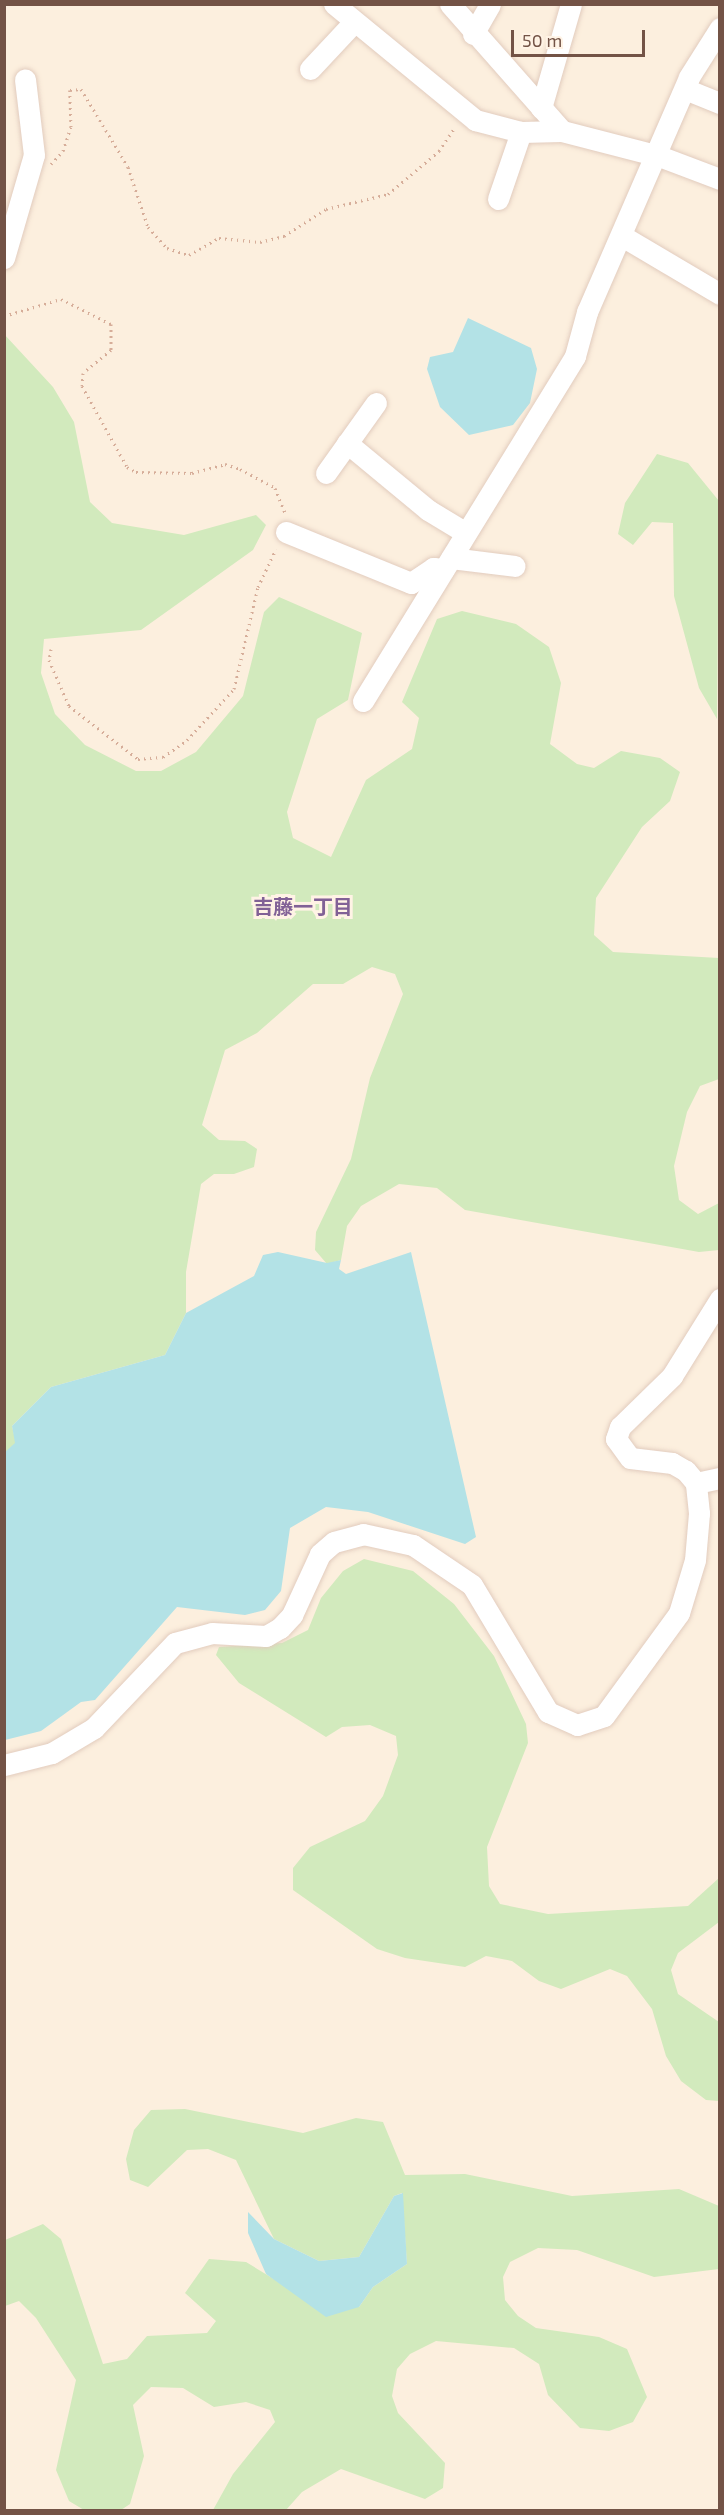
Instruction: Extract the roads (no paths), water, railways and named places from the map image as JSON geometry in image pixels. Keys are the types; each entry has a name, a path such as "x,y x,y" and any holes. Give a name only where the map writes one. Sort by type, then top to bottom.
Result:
{"street":[{"path":"334,4 464,113 521,132 562,131 658,156 720,179"},
{"path":"450,4 473,34 562,131"},
{"path":"473,34 490,4"},
{"path":"542,108 571,4"},
{"path":"310,69 354,22"},
{"path":"363,701 575,356 587,312 658,156 685,89 720,28"},
{"path":"4,258 32,163 36,141 25,80"},
{"path":"685,89 720,103"},
{"path":"498,199 521,132"},
{"path":"622,236 720,294"},
{"path":"326,473 376,403"},
{"path":"347,443 428,510 466,533"},
{"path":"286,532 411,583 433,568 448,563 515,566"},
{"path":"696,1483 672,1463 630,1458 616,1439 620,1427 672,1376 720,1299"},
{"path":"696,1483 720,1478"},
{"path":"4,1765 52,1753 94,1728 175,1643 212,1633 266,1636 280,1628 292,1615 320,1554 334,1542 363,1534 413,1545 457,1571 482,1598 548,1712 577,1725 592,1722 617,1705 679,1613 695,1560 696,1483"}],"water":[{"path":"468,318 531,348 537,369 530,403 513,425 469,435 440,407 427,369 430,357 453,352"},
{"path":"278,1252 327,1263 341,1260 339,1269 346,1274 411,1252 476,1537 465,1544 368,1512 326,1507 290,1528 281,1591 265,1610 245,1615 177,1607 95,1700 81,1702 41,1731 5,1740 4,1453 15,1443 12,1426 51,1387 165,1355 186,1313 254,1276 263,1255"},
{"path":"403,2193 407,2264 373,2287 359,2307 326,2317 266,2274 248,2233 248,2212 274,2239 319,2261 359,2257 394,2196"}],"district":[{"name":"吉藤一丁目","path":"303,906"}]}
